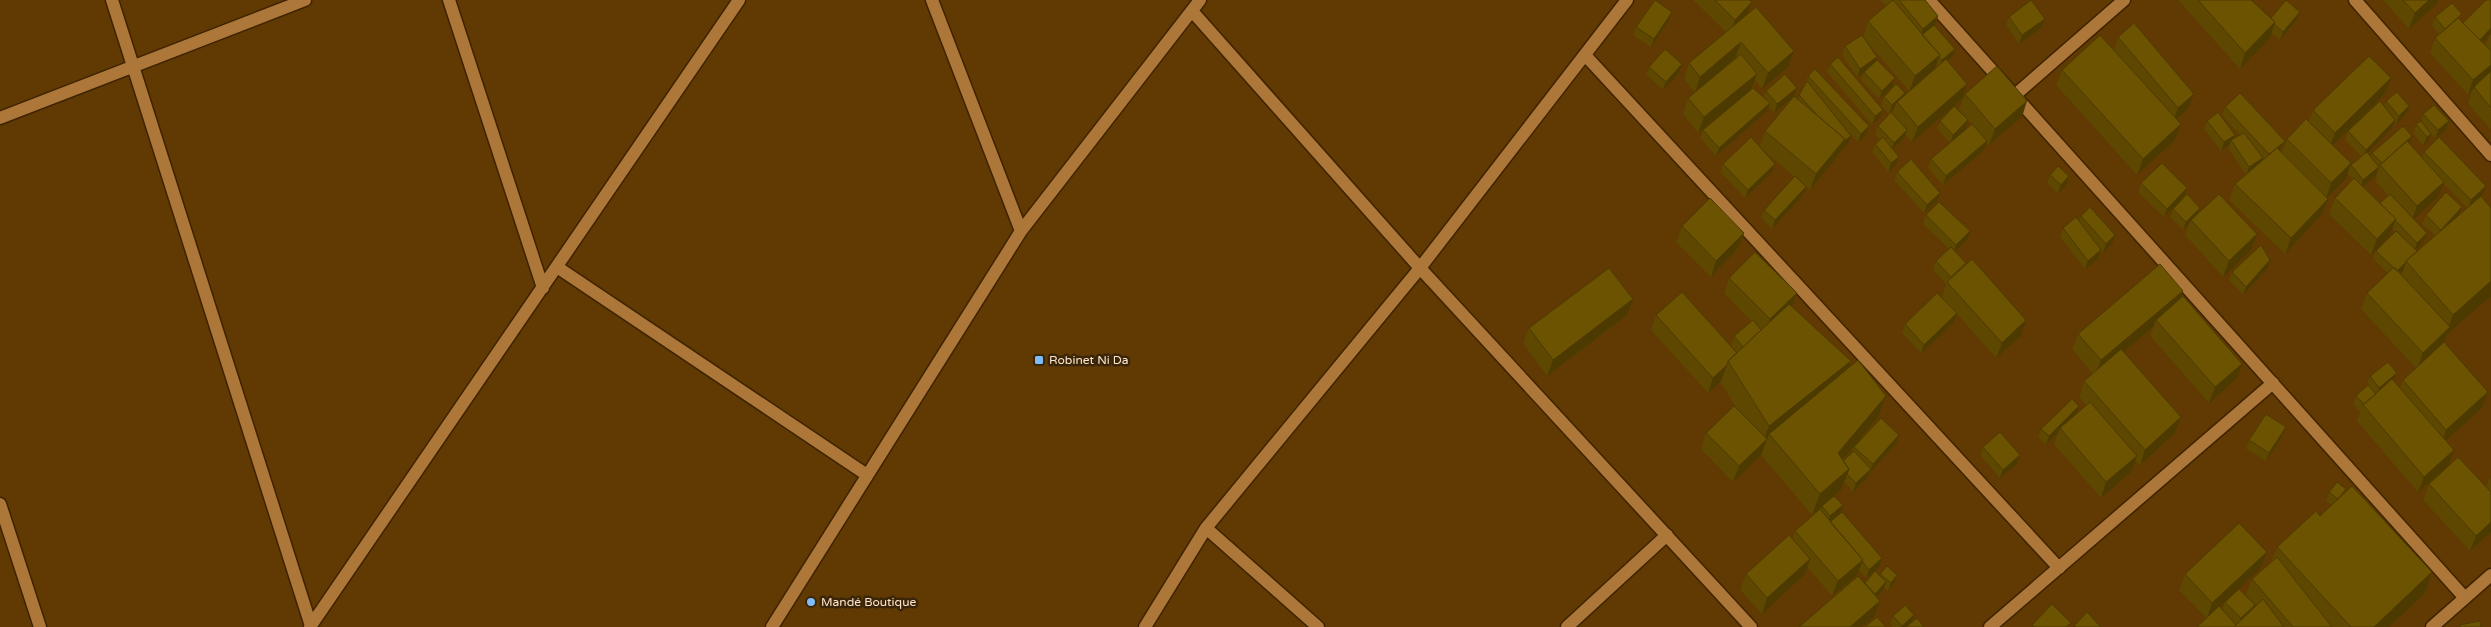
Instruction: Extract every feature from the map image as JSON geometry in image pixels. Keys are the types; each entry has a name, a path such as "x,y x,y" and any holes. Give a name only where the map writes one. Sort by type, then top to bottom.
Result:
{"street":[{"path":"112,0 310,626"},
{"path":"0,118 304,0"},
{"path":"448,0 543,288"},
{"path":"310,626 739,0"},
{"path":"932,0 1021,231"},
{"path":"772,627 1021,231 1200,0"},
{"path":"1145,627 1206,528 1420,268 1627,0"},
{"path":"1930,0 2465,598"},
{"path":"2015,96 2124,0"},
{"path":"2355,0 2491,155"},
{"path":"1192,11 1420,268 1751,627"},
{"path":"1585,55 2059,568"},
{"path":"557,267 867,475"},
{"path":"1990,627 2273,383"},
{"path":"0,504 40,627"},
{"path":"1206,528 1318,627"},
{"path":"1567,627 1667,535"},
{"path":"2432,627 2491,575"}],"building":[{"path":"1655,0 1672,12 1654,39 1636,27"},
{"path":"1715,0 1750,0 1752,2 1735,20"},
{"path":"1893,0 1940,55 1915,76 1868,21"},
{"path":"1899,0 1925,0 1938,16 1923,29"},
{"path":"2031,0 2045,19 2022,35 2009,17"},
{"path":"2198,0 2251,0 2275,22 2245,53"},
{"path":"2286,0 2300,12 2283,32 2274,24 2275,22 2271,18"},
{"path":"2403,0 2429,0 2415,13"},
{"path":"2486,0 2491,0 2491,28 2480,40 2463,23"},
{"path":"2452,3 2462,14 2445,29 2435,17"},
{"path":"1756,7 1794,51 1768,73 1741,42 1700,77 1689,63"},
{"path":"2458,18 2491,51 2491,65 2473,80 2435,38"},
{"path":"2134,23 2194,94 2178,108 2118,37"},
{"path":"1934,25 1955,49 1942,60 1939,57 1940,55 1922,35"},
{"path":"1862,35 1877,57 1860,69 1845,46"},
{"path":"2100,35 2181,124 2143,159 2062,70"},
{"path":"1665,49 1682,64 1666,82 1649,67"},
{"path":"1741,54 1757,74 1704,117 1688,98"},
{"path":"2369,56 2391,78 2335,133 2313,110"},
{"path":"1838,57 1883,110 1875,116 1830,64"},
{"path":"1946,59 1967,84 1918,127 1897,102"},
{"path":"1877,60 1895,78 1882,91 1864,72"},
{"path":"1997,66 2027,101 1995,129 1965,94"},
{"path":"1815,69 1869,126 1861,134 1808,76"},
{"path":"2491,71 2491,108 2474,87"},
{"path":"1785,74 1797,88 1777,104 1766,91"},
{"path":"1807,81 1851,136 1844,141 1845,139 1818,116 1799,95"},
{"path":"1896,84 1905,93 1892,105 1884,97"},
{"path":"1753,88 1770,103 1719,148 1703,130"},
{"path":"2397,92 2409,106 2399,116 2386,101"},
{"path":"2240,93 2285,141 2269,154 2225,107"},
{"path":"1794,96 1845,139 1816,174 1765,131"},
{"path":"2380,101 2395,120 2366,150 2348,131"},
{"path":"2434,105 2449,121 2438,130 2423,114"},
{"path":"1954,106 1968,120 1953,135 1940,121"},
{"path":"1891,112 1907,130 1894,143 1878,126"},
{"path":"2218,112 2235,135 2224,142 2207,121"},
{"path":"2306,119 2351,163 2331,183 2287,139"},
{"path":"2421,121 2431,134 2427,137 2416,124"},
{"path":"1972,124 1987,141 1946,176 1931,159"},
{"path":"2403,126 2412,136 2382,163 2372,153"},
{"path":"2244,133 2263,158 2249,167 2231,140"},
{"path":"1751,137 1775,164 1748,190 1723,164"},
{"path":"1883,137 1899,157 1891,163 1875,144"},
{"path":"2439,137 2486,186 2471,200 2424,152"},
{"path":"2407,141 2444,182 2417,206 2380,165"},
{"path":"2277,148 2328,199 2291,238 2235,184"},
{"path":"2367,152 2379,167 2363,180 2351,165"},
{"path":"1911,159 1940,193 1927,205 1897,172"},
{"path":"2162,163 2187,188 2167,209 2141,183"},
{"path":"2058,166 2069,176 2061,185 2050,175"},
{"path":"1795,176 1806,187 1775,220 1764,210"},
{"path":"2354,178 2396,219 2377,239 2335,198"},
{"path":"2446,192 2462,207 2441,230 2426,215"},
{"path":"2187,194 2200,208 2186,222 2173,209"},
{"path":"2219,194 2257,234 2229,261 2191,220"},
{"path":"2390,194 2427,233 2417,243 2380,203"},
{"path":"2481,196 2491,208 2491,281 2453,315 2406,261"},
{"path":"1710,198 1744,233 1716,261 1682,226"},
{"path":"1939,202 1970,231 1956,245 1926,215"},
{"path":"2090,207 2115,235 2106,244 2081,216"},
{"path":"2076,217 2101,250 2088,261 2063,228"},
{"path":"2396,231 2417,251 2397,271 2376,251"},
{"path":"2261,245 2270,260 2246,287 2232,272"},
{"path":"1951,247 1966,263 1951,277 1936,261"},
{"path":"1755,252 1797,293 1770,319 1729,278"},
{"path":"1972,259 2026,320 2002,343 1947,282"},
{"path":"2160,264 2183,291 2101,360 2078,334"},
{"path":"2394,267 2450,327 2423,353 2367,293"},
{"path":"1609,268 1633,299 1553,360 1529,328"},
{"path":"1682,292 1737,353 1713,378 1656,315"},
{"path":"1937,293 1957,313 1924,345 1905,324"},
{"path":"2183,296 2242,364 2215,387 2156,320"},
{"path":"1789,304 1851,361 1769,426 1728,361"},
{"path":"1753,320 1761,330 1743,347 1734,336"},
{"path":"2444,342 2488,392 2446,430 2403,380"},
{"path":"2121,349 2181,417 2145,450 2084,381"},
{"path":"1858,360 1886,396 1838,453 1849,469 1820,494 1769,434"},
{"path":"2388,362 2397,373 2379,388 2370,376"},
{"path":"2392,379 2454,450 2424,477 2363,405"},
{"path":"2368,385 2376,394 2364,404 2356,396"},
{"path":"2072,399 2079,406 2049,436 2041,429"},
{"path":"2090,402 2137,456 2106,482 2060,428"},
{"path":"1734,406 1767,439 1739,466 1706,433"},
{"path":"2266,414 2286,427 2269,453 2249,440"},
{"path":"1881,418 1899,435 1873,464 1854,447"},
{"path":"2000,432 2020,455 2003,470 1983,447"},
{"path":"1854,451 1871,469 1856,483 1847,474 1849,469 1843,461"},
{"path":"2458,457 2491,492 2491,522 2476,536 2429,484"},
{"path":"2337,482 2346,489 2338,499 2329,492"},
{"path":"2352,486 2432,572 2374,627 2351,627 2277,547 2316,511 2320,516"},
{"path":"1834,496 1843,505 1830,516 1822,506"},
{"path":"1820,509 1863,560 1838,581 1795,531"},
{"path":"1842,512 1882,558 1869,570 1863,560 1830,522"},
{"path":"2239,523 2267,552 2212,603 2185,574"},
{"path":"1789,535 1810,559 1767,598 1746,574"},
{"path":"2277,557 2332,627 2293,627 2252,579"},
{"path":"1887,566 1897,575 1891,583 1880,574"},
{"path":"1875,571 1886,582 1875,594 1865,583"},
{"path":"1858,576 1880,601 1850,627 1799,627"},
{"path":"2239,589 2255,605 2241,618 2225,602"},
{"path":"2263,599 2284,627 2234,627"},
{"path":"2052,604 2071,623 2066,627 2035,627 2032,625"},
{"path":"1905,605 1914,615 1902,626 1893,616"},
{"path":"2219,606 2236,625 2234,627 2197,627"},
{"path":"2087,612 2101,627 2073,627"},
{"path":"1877,617 1886,627 1865,627"},
{"path":"1917,618 1924,627 1906,627"},
{"path":"2480,621 2481,627 2460,627 2460,625"}],"place":[{"name":"Robinet Ni Da","path":"1039,360"},
{"name":"Mandé Boutique","path":"811,602"}]}
